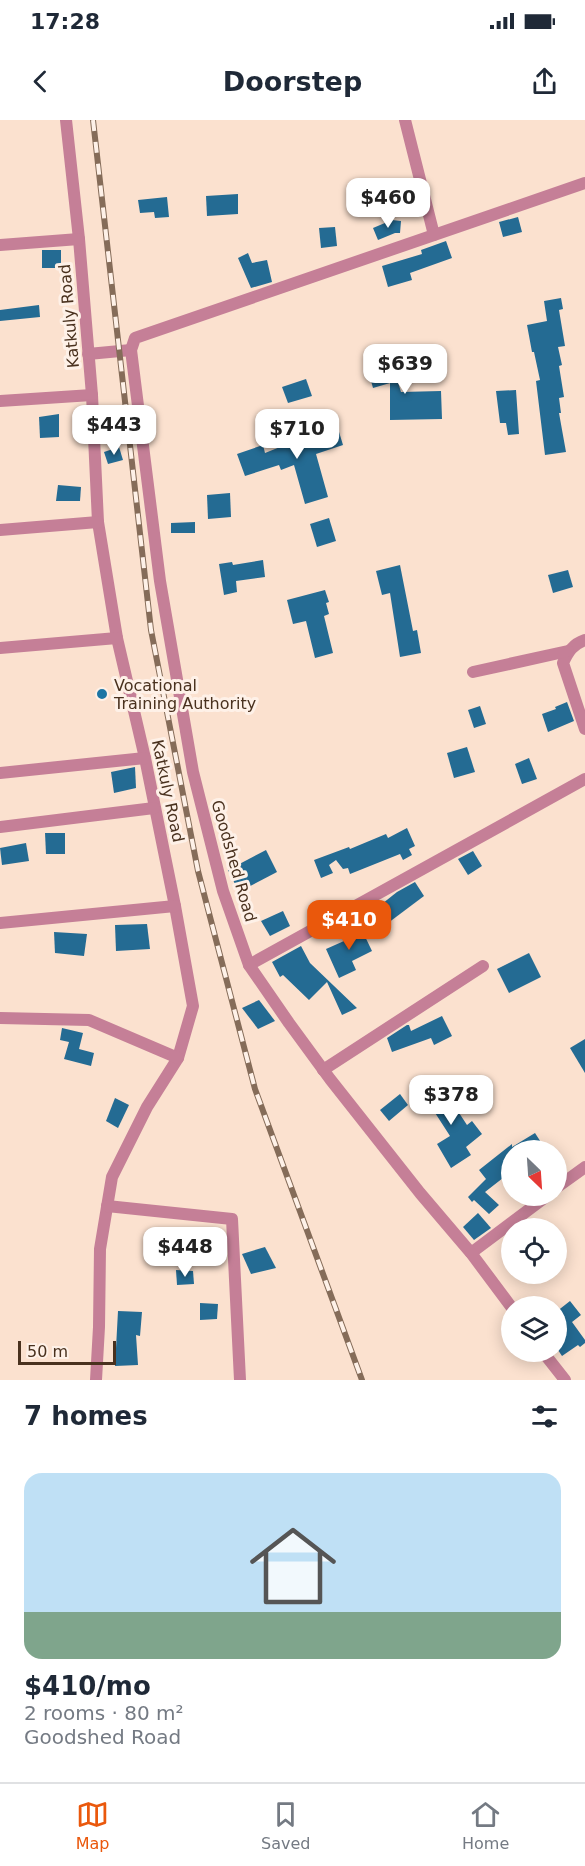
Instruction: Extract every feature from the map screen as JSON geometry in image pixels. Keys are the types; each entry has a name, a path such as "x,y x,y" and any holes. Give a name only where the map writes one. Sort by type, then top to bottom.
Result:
{"street":[{"name":"Katkuly Road","path":"66,120 79,238 92,395 98,522 117,638 145,758 193,1006 178,1058 147,1107 112,1177 100,1249 96,1380"},
{"path":"405,120 435,235"},
{"path":"88,354 133,344 585,183"},
{"path":"0,245 79,238"},
{"name":"Goodshed Road","path":"133,344 160,581 193,772 223,891 249,964 323,1070 503,1296"},
{"path":"0,401 92,395"},
{"path":"0,530 98,522"},
{"path":"0,648 117,638"},
{"path":"585,640 578,642 568,651 563,663 585,729"},
{"path":"473,672 568,651"},
{"path":"0,773 145,758"},
{"path":"249,964 585,779"},
{"path":"0,827 154,808"},
{"path":"0,923 175,906"},
{"path":"323,1070 483,966"},
{"path":"0,1018 89,1020 178,1058"},
{"path":"567,1180 585,1167"},
{"path":"107,1206 232,1219 240,1380"},
{"path":"471,1253 534,1206"},
{"path":"551,1362 565,1380"}],"building":[{"path":"238,194 238,214 207,216 206,196"},
{"path":"167,197 169,217 155,218 154,212 140,213 138,200"},
{"path":"518,217 522,232 503,237 499,222"},
{"path":"392,220 401,221 400,233 378,240 373,228"},
{"path":"335,227 337,246 321,248 319,228"},
{"path":"446,241 452,258 410,273 412,280 388,287 382,266 422,254 421,250"},
{"path":"42,250 61,250 61,268 42,268"},
{"path":"248,253 252,263 267,260 272,282 251,288 238,258"},
{"path":"561,298 563,309 559,310 565,346 558,347 562,365 559,366 564,397 559,398 561,413 559,413 566,452 545,455 536,381 540,380 527,325 547,321 544,301"},
{"path":"39,305 40,317 0,321 0,310"},
{"path":"390,356 401,392 441,391 442,419 390,420 390,383 373,388 366,363"},
{"path":"306,379 312,396 288,403 282,387"},
{"path":"516,390 519,434 508,435 506,423 500,423 496,391"},
{"path":"59,414 59,437 40,438 39,417"},
{"path":"117,417 118,432 103,434 102,418"},
{"path":"336,422 343,445 316,454 328,497 305,504 294,465 281,470 279,465 245,476 237,454 263,445 265,453 310,435 309,431"},
{"path":"119,447 123,460 108,464 104,452"},
{"path":"58,485 81,487 80,501 56,501"},
{"path":"230,493 231,517 208,519 207,495"},
{"path":"329,518 336,541 317,547 310,524"},
{"path":"195,522 195,533 171,533 171,523"},
{"path":"263,560 265,577 236,581 237,592 224,595 219,564 232,562 233,565"},
{"path":"400,565 413,631 417,630 421,653 400,657 390,593 382,595 376,571"},
{"path":"568,570 573,587 553,593 548,575"},
{"path":"325,590 329,602 326,603 329,614 324,616 333,653 315,658 306,621 293,624 287,600"},
{"path":"567,702 574,721 548,732 542,714"},
{"path":"480,706 486,724 474,728 468,710"},
{"path":"467,747 475,772 454,778 447,753"},
{"path":"529,758 537,779 522,784 515,764"},
{"path":"135,767 136,788 114,793 111,772"},
{"path":"407,828 415,846 409,849 412,855 403,860 400,854 350,874 348,868 343,869 336,860 329,865 333,873 321,878 314,860 349,847 350,849 386,834 388,838"},
{"path":"45,833 65,833 65,854 46,854"},
{"path":"26,843 29,861 2,865 0,848"},
{"path":"266,850 277,872 239,892 228,870"},
{"path":"473,851 482,866 468,875 458,859"},
{"path":"415,882 424,896 384,926 373,911 397,892"},
{"path":"283,911 290,926 270,936 261,921"},
{"path":"147,924 150,949 116,951 115,925"},
{"path":"359,924 372,951 352,961 356,970 339,978 326,949 344,941 340,934"},
{"path":"54,932 87,934 84,956 55,953"},
{"path":"301,946 310,963 357,1008 342,1015 327,982 309,1000 283,975 280,977 272,962"},
{"path":"529,953 541,977 509,993 497,969"},
{"path":"259,1000 275,1021 258,1029 242,1008"},
{"path":"442,1016 452,1036 434,1045 431,1038 392,1052 387,1038 407,1025 411,1031"},
{"path":"62,1028 83,1033 79,1049 94,1053 91,1066 64,1059 69,1042 60,1040"},
{"path":"585,1039 585,1073 570,1048"},
{"path":"440,1084 467,1125 472,1121 482,1134 466,1147 471,1155 451,1168 437,1144 450,1136 430,1105 424,1109 418,1098"},
{"path":"400,1094 408,1105 389,1121 380,1110"},
{"path":"115,1098 129,1105 118,1128 106,1121"},
{"path":"535,1133 540,1140 524,1140"},
{"path":"501,1153 501,1180 485,1192 499,1205 489,1214 468,1197 486,1179 479,1170"},
{"path":"478,1213 491,1228 474,1240 463,1227"},
{"path":"195,1232 220,1232 219,1246 195,1247"},
{"path":"265,1247 276,1268 251,1274 242,1254"},
{"path":"176,1270 193,1271 194,1284 177,1285"},
{"path":"570,1301 581,1315 572,1322 585,1343 567,1353 567,1331 567,1303"},
{"path":"200,1303 218,1304 217,1319 200,1320"},
{"path":"118,1311 142,1312 140,1336 136,1335 138,1365 115,1366 114,1348 116,1348"}],"railway":[{"path":"93,120 151,630 198,871 255,1089 362,1380"}],"place":[{"name":"Vocational Training Authority","path":"102,694"}]}
